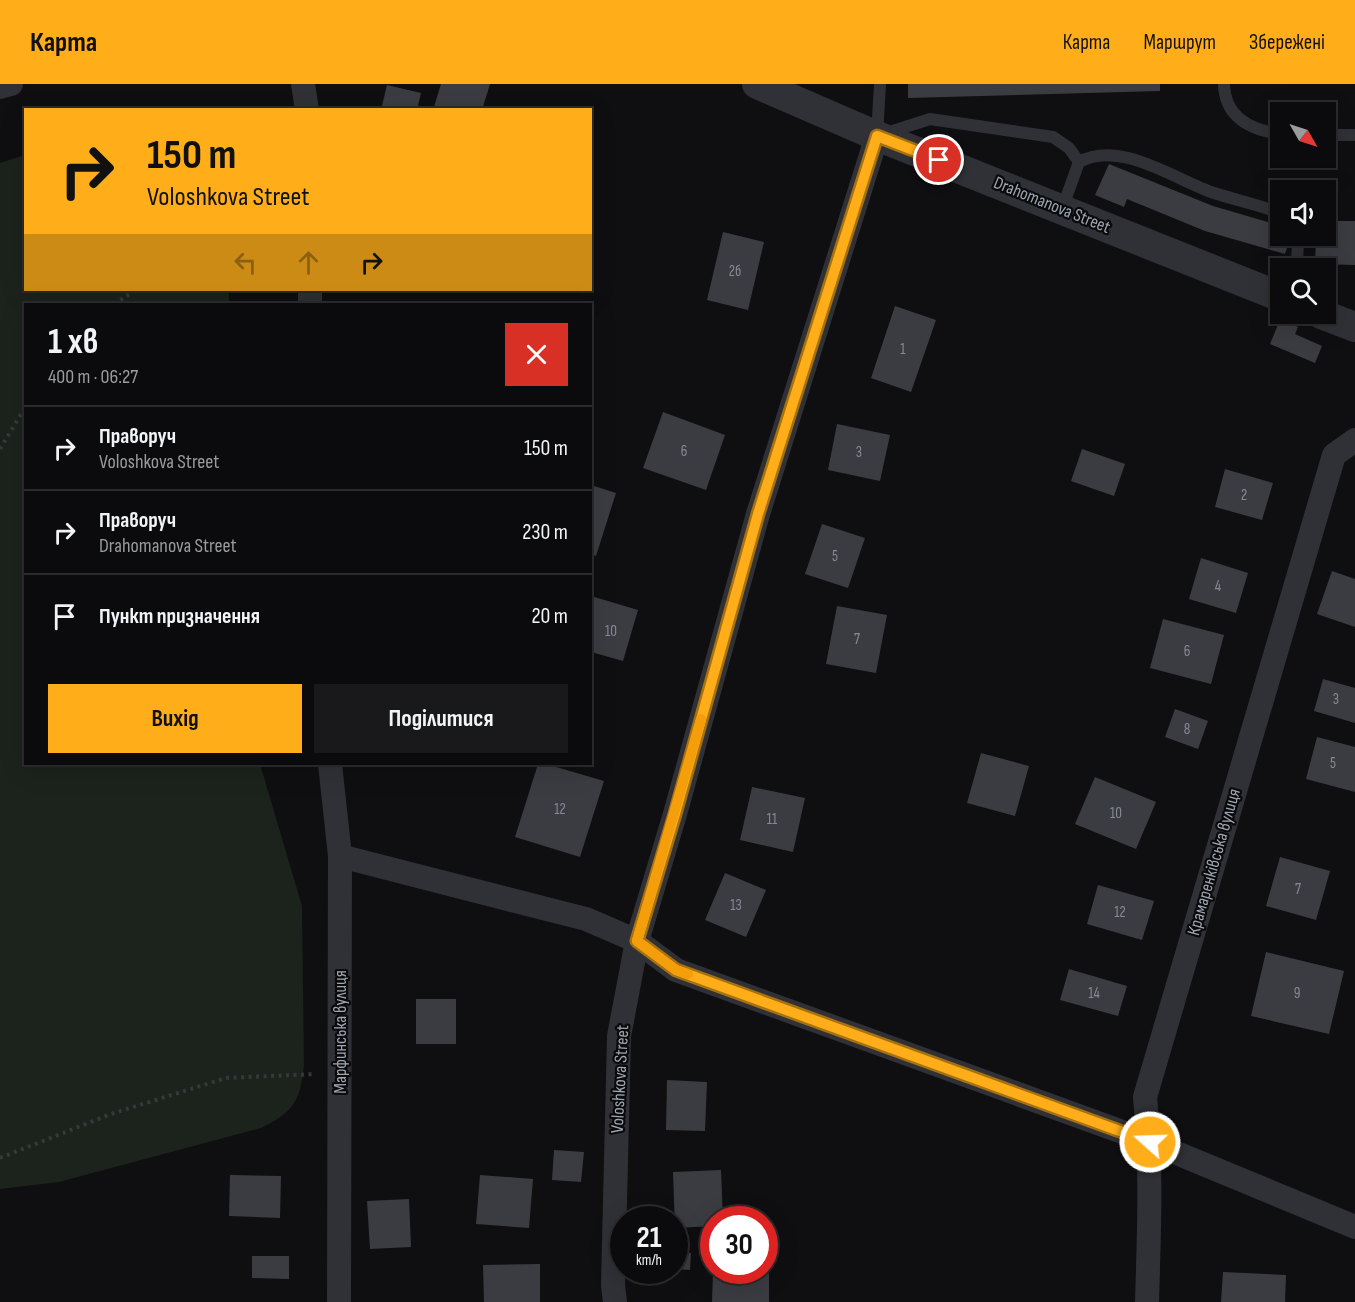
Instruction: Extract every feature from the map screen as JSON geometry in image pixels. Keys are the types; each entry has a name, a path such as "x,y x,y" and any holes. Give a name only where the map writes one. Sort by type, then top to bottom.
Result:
{"street":[{"path":"0,87 11,84"},
{"path":"303,84 307,108"},
{"name":"Drahomanova Street","path":"758,84 877,136 1270,293"},
{"name":"Voloshkova Street","path":"615,1302 613,1285 619,1036 637,941 675,814 758,514 877,136"},
{"path":"1336,320 1355,327"},
{"name":"Крамаренківська вулиця","path":"1147,1302 1150,1142 1145,1097 1334,455 1355,440"},
{"name":"Марфинська вулиця","path":"330,765 340,856 339,1302"},
{"path":"340,856 586,919 637,941 676,970 1150,1142 1355,1227"}],"lane":[{"path":"880,84 877,136 930,119 1053,137 1069,148 1079,162"},
{"path":"1224,84 1228,105 1240,121 1258,130 1270,132"},
{"path":"1336,135 1355,135"},
{"path":"1062,209 1079,162 1096,155 1114,154 1156,167 1212,192 1270,210"}],"path":[{"path":"116,303 134,291"},
{"path":"0,449 24,408"},
{"path":"0,1158 16,1154 111,1114 226,1078 340,1074"}],"shaded area":[{"path":"24,155 24,291 229,291 229,303 24,303 24,765 260,765 302,906 304,1064 301,1087 294,1104 281,1116 261,1128 59,1182 0,1189 0,163"}],"building":[{"path":"441,84 490,84 483,108 434,108"},
{"path":"908,84 1160,84 1160,91 908,98"},
{"path":"387,85 421,93 417,108 381,108"},
{"path":"1109,164 1213,206 1270,223 1270,246 1288,246 1285,254 1205,231 1127,199 1124,207 1095,195"},
{"path":"1336,221 1355,221 1355,265 1336,265 1336,258 1315,258 1316,246 1336,246"},
{"path":"723,232 764,242 748,310 707,300"},
{"path":"895,306 936,320 911,392 871,378"},
{"path":"1278,324 1290,324 1298,327 1295,334 1322,346 1315,363 1270,344"},
{"path":"663,412 725,435 706,490 643,468"},
{"path":"837,424 890,435 880,481 828,470"},
{"path":"1082,449 1125,464 1114,496 1071,481"},
{"path":"1225,469 1273,483 1262,520 1215,507"},
{"path":"592,485 616,493 596,556 592,554"},
{"path":"822,524 865,538 848,588 805,574"},
{"path":"1201,558 1248,573 1236,613 1189,599"},
{"path":"1332,571 1355,579 1355,627 1317,614"},
{"path":"592,596 638,610 623,661 592,652"},
{"path":"837,606 887,615 876,673 826,664"},
{"path":"1163,619 1224,635 1211,684 1150,668"},
{"path":"1323,679 1355,688 1355,723 1314,711"},
{"path":"1175,709 1208,721 1198,749 1165,737"},
{"path":"1317,737 1355,747 1355,792 1306,779"},
{"path":"981,753 1029,766 1015,816 967,803"},
{"path":"538,765 549,765 604,781 580,857 515,837"},
{"path":"1095,777 1156,802 1136,849 1075,824"},
{"path":"752,787 805,798 793,852 740,840"},
{"path":"1280,857 1330,871 1316,920 1266,906"},
{"path":"725,873 766,890 746,937 705,920"},
{"path":"1098,885 1154,901 1142,940 1087,924"},
{"path":"1266,952 1344,971 1329,1034 1251,1016"},
{"path":"1069,969 1127,986 1118,1016 1060,1000"},
{"path":"416,999 456,999 456,1044 416,1044"},
{"path":"667,1080 707,1082 705,1131 666,1130"},
{"path":"554,1150 584,1152 581,1182 552,1180"},
{"path":"721,1170 722,1206 700,1206 700,1227 688,1227 688,1206 674,1206 673,1172"},
{"path":"230,1175 281,1176 280,1218 229,1216"},
{"path":"480,1175 533,1179 529,1228 476,1224"},
{"path":"409,1199 411,1247 370,1249 367,1201"},
{"path":"688,1253 691,1253 690,1270 688,1270"},
{"path":"252,1256 289,1256 289,1279 252,1278"},
{"path":"540,1264 540,1302 484,1302 483,1265"},
{"path":"1223,1272 1286,1275 1285,1302 1221,1302"},
{"path":"713,1284 769,1284 769,1302 712,1302"}],"slow traffic":[{"path":"688,974 676,970 637,941 701,719"}],"route":[{"path":"939,160 877,136 758,514 675,814 637,941 676,970 1150,1142"}]}
